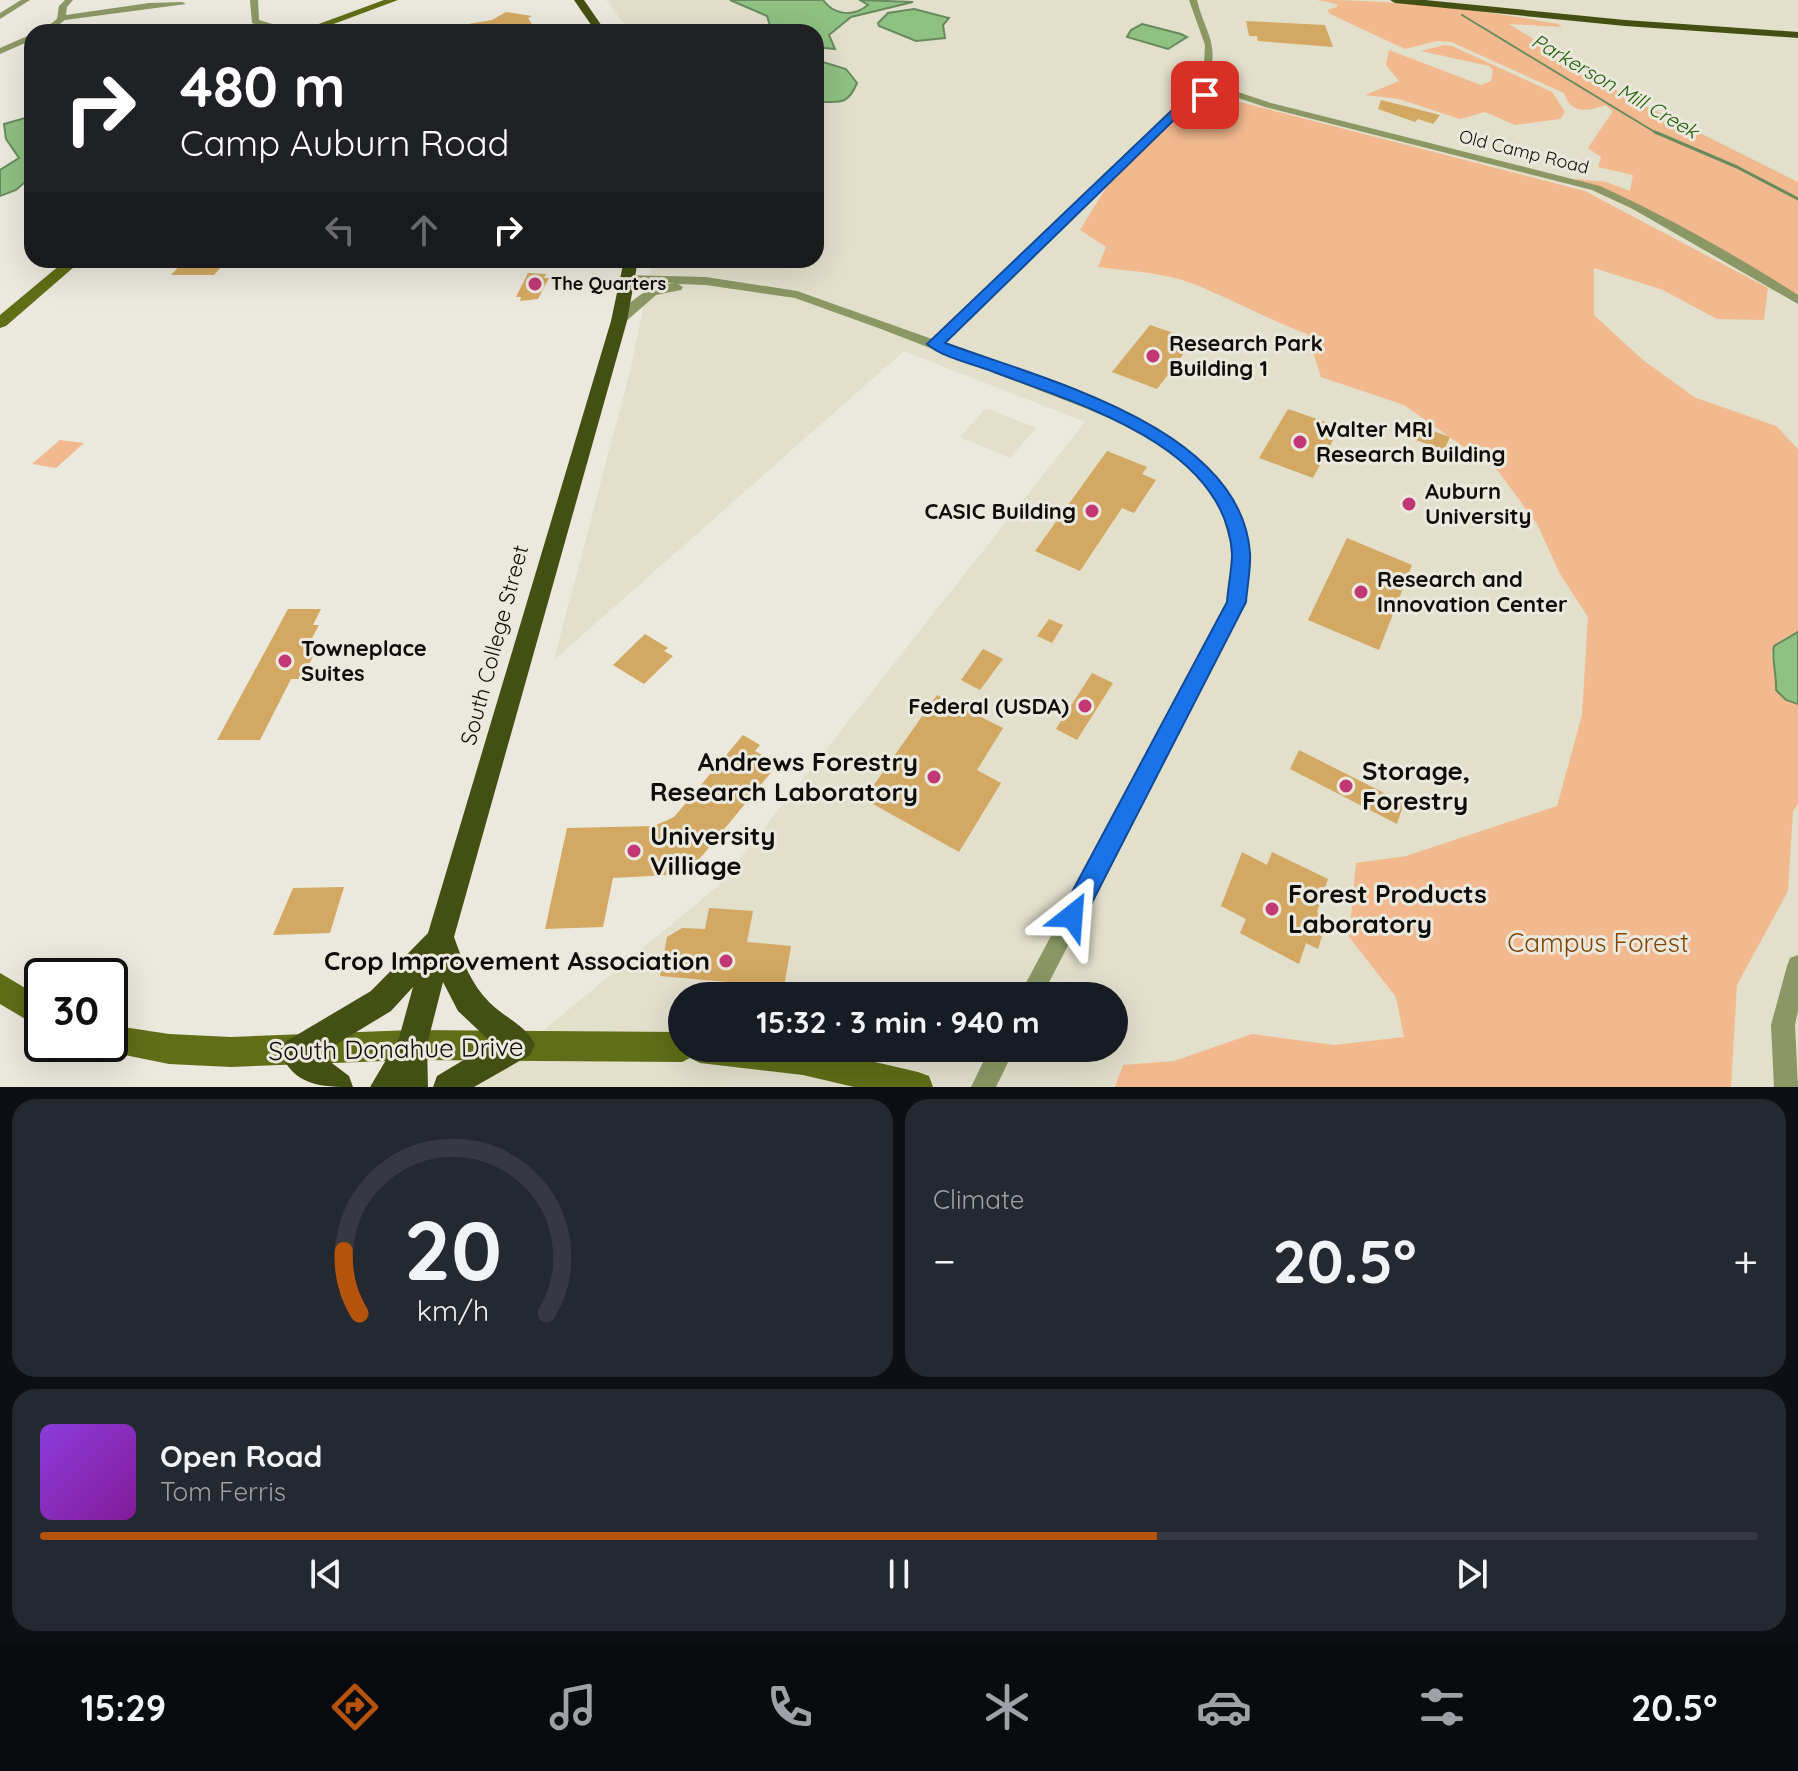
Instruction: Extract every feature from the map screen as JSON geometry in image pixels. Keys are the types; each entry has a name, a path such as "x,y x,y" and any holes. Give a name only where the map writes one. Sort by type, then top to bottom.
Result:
{"main road":[{"path":"579,0 596,24"},
{"path":"1395,0 1597,21 1798,35"},
{"name":"South College Street","path":"413,1087 412,1045 619,321 630,268"},
{"path":"338,1087 295,1052 381,1001 441,938 453,977 465,998 497,1030 520,1045"},
{"name":"South College Street","path":"385,1087 412,1045"},
{"path":"448,1087 480,1065 520,1045"}],"street":[{"path":"0,17 26,0"},
{"path":"63,18 63,6 69,0"},
{"path":"254,0 255,21 262,24"},
{"path":"325,24 393,0"},
{"path":"1185,90 1182,85 1207,71 1210,59 1208,37 1193,0"},
{"path":"1202,0 1220,42 1213,91"},
{"path":"55,24 63,18 149,5 182,4"},
{"path":"0,51 24,40"},
{"path":"1194,80 1213,91"},
{"path":"1185,90 1213,91"},
{"path":"1175,112 1185,90"},
{"path":"935,344 1175,112 1213,91"},
{"name":"Old Camp Road","path":"1213,91 1596,188 1746,267 1798,300"},
{"path":"0,323 65,268"},
{"path":"628,282 706,281 782,292 858,315 1107,409 1167,441 1193,462 1214,486 1231,515 1241,553 1237,602 1037,982"},
{"path":"628,282 806,301"},
{"path":"619,321 640,298 667,287"},
{"path":"1786,1087 1783,1025 1798,966"},
{"path":"0,987 24,1003"},
{"name":"South Donahue Drive","path":"128,1043 169,1049 295,1052 412,1045 668,1047"},
{"path":"812,1062 918,1087"},
{"path":"983,1087 996,1062"}],"shaded area":[{"name":"Auburn University","path":"606,0 1798,0 1798,1087 475,1087 718,886 1085,422 904,351 554,660 630,371 651,268 824,268 824,24 624,24"},
{"path":"730,0 823,0 842,13 855,12 868,5 860,0 913,2 851,17 829,35 835,49 824,48 824,24 770,24 767,16"},
{"path":"914,9 949,18 943,25 945,38 916,41 879,26 878,23 888,13"},
{"path":"1142,24 1187,37 1168,49 1127,37 1131,30"},
{"path":"824,62 846,69 857,83 850,96 836,102 824,102"},
{"path":"24,118 24,183 0,196 0,170 19,158 6,139 4,124"},
{"path":"986,408 1036,428 1010,458 960,437"},
{"path":"1798,632 1798,704 1786,700 1776,690 1773,655 1774,646"}],"green space":[{"path":"1317,0 1438,6 1558,24 1562,27 1509,24 1626,96 1798,182 1798,298 1696,239 1575,182 1576,179 1606,182 1630,191 1633,175 1598,167 1601,157 1588,148 1613,111 1605,105 1586,110 1575,108 1564,93 1451,42 1437,41 1405,49 1330,14 1327,10 1337,7 1337,4"},
{"path":"1444,45 1552,92 1565,112 1560,119 1515,125 1485,112 1460,119 1399,99 1365,95 1399,81 1386,65 1389,50 1481,85 1491,81 1493,70 1489,66 1421,51"},
{"name":"Campus Forest","path":"1201,92 1585,191 1768,288 1764,320 1717,319 1663,290 1594,268 1594,315 1643,360 1694,397 1776,426 1798,449 1798,632 1784,638 1771,653 1778,674 1776,690 1798,704 1798,804 1793,811 1788,891 1737,985 1731,1087 1115,1087 1123,1065 1174,1061 1252,1034 1334,1045 1404,1037 1396,997 1349,937 1356,863 1406,856 1557,806 1582,715 1588,617 1560,574 1537,524 1498,471 1404,405 1321,377 1307,334 1180,279 1098,267 1106,247 1080,230 1107,186"},
{"path":"60,440 84,443 56,468 32,464"}],"building":[{"path":"506,12 532,16 528,18 532,24 468,24 492,20"},
{"path":"1246,21 1325,25 1333,47 1258,41 1257,36 1249,36"},
{"path":"1381,100 1440,115 1433,124 1418,119 1415,122 1378,109"},
{"path":"178,268 220,268 214,275 171,275"},
{"name":"The Quarters","path":"528,273 546,274 544,278 549,278 538,299 520,301 521,297 516,297"},
{"name":"Research Park Building 1","path":"1150,325 1194,340 1157,389 1112,372"},
{"name":"Walter MRI Research Building","path":"1288,409 1340,427 1313,478 1259,458"},
{"path":"1408,422 1450,437 1444,450 1402,435"},
{"name":"CASIC Building","path":"1107,451 1147,467 1142,474 1156,480 1134,513 1122,508 1080,571 1035,551"},
{"name":"Research and Innovation Center","path":"1347,538 1412,565 1379,650 1308,620"},
{"name":"Towneplace Suites","path":"288,609 321,609 313,625 319,625 309,644 319,644 302,679 291,679 260,740 217,740"},
{"name":"Federal (USDA)","path":"1049,619 1063,625 1052,643 1037,636"},
{"path":"645,634 668,648 664,651 673,656 644,684 613,665"},
{"name":"Federal (USDA)","path":"983,649 1003,659 980,690 961,680"},
{"name":"Federal (USDA)","path":"1092,673 1113,683 1077,740 1056,729"},
{"name":"Andrews Forestry Research Laboratory","path":"937,695 1003,728 977,770 1001,783 959,852 864,799"},
{"name":"University Villiage","path":"743,735 760,745 755,751 778,764 687,874 613,878 603,927 545,929 567,828 654,826 674,817"},
{"name":"Storage, Forestry","path":"1299,750 1404,803 1397,824 1290,769"},
{"name":"Forest Products Laboratory","path":"1242,852 1267,865 1272,852 1328,879 1317,912 1328,917 1318,949 1306,943 1299,964 1240,933 1246,919 1221,906"},
{"path":"344,887 330,933 273,935 293,888"},
{"name":"Crop Improvement Association","path":"709,908 753,911 747,942 791,946 785,982 728,982 660,976 667,937 682,928 705,929"}],"waterway":[{"name":"Parkerson Mill Creek","path":"1462,15 1658,134"},
{"name":"Parkerson Mill Creek","path":"1655,132 1737,167 1798,199"}],"place":[{"name":"The Quarters","path":"535,284"},
{"name":"Research Park Building 1","path":"1153,356"},
{"name":"Walter MRI Research Building","path":"1300,442"},
{"name":"Auburn University","path":"1409,504"},
{"name":"CASIC Building","path":"1092,511"},
{"name":"Research and Innovation Center","path":"1361,592"},
{"name":"Towneplace Suites","path":"285,661"},
{"name":"Federal (USDA)","path":"1085,706"},
{"name":"Andrews Forestry Research Laboratory","path":"934,777"},
{"name":"Storage, Forestry","path":"1346,786"},
{"name":"University Villiage","path":"634,851"},
{"name":"Forest Products Laboratory","path":"1272,909"},
{"name":"Crop Improvement Association","path":"726,961"}],"route":[{"path":"1072,916 1237,602 1241,553 1231,515 1214,486 1193,462 1157,434 1107,409 935,344 1175,112 1205,95"}]}
